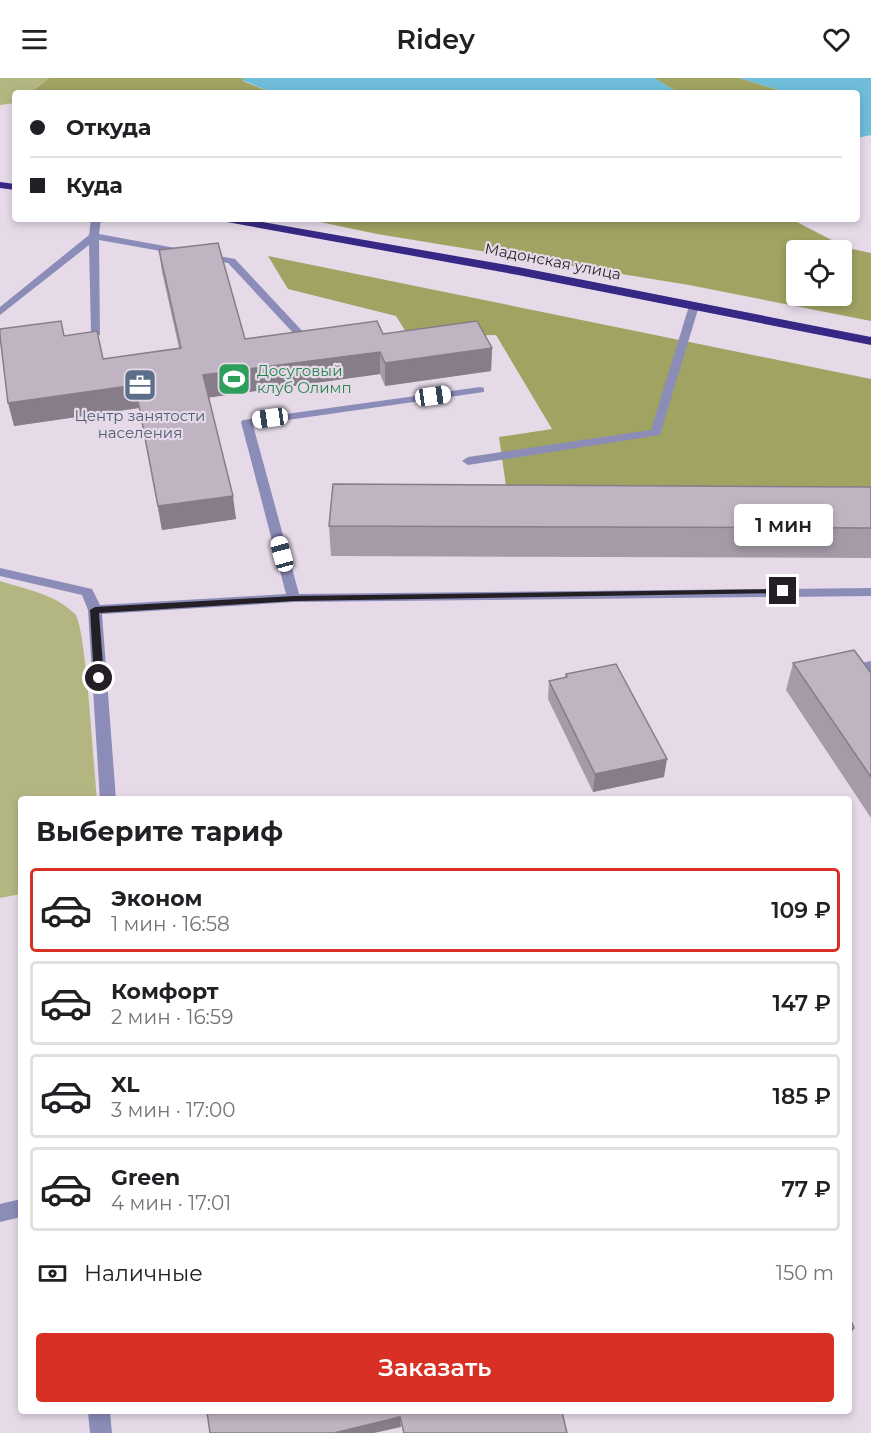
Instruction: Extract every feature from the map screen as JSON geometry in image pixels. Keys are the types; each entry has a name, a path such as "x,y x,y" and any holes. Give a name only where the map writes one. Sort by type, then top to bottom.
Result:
{"highway":[{"name":"Мадонская улица","path":"245,222 369,243 871,341"}],"lane":[{"path":"96,222 96,333"},
{"path":"0,312 94,236 231,261 301,335"},
{"path":"468,461 656,433 694,306"},
{"path":"294,598 247,422 480,390"},
{"path":"0,572 87,592 95,610 108,796"},
{"path":"95,610 294,598 739,591 871,592"},
{"path":"871,666 866,666 871,674"},
{"path":"0,1213 18,1209"},
{"path":"99,1414 101,1433"}],"green space":[{"path":"0,78 49,78 34,90 12,90 12,103 0,105"},
{"path":"49,78 244,78 243,81 266,90 34,90"},
{"path":"654,78 739,78 779,90 674,90"},
{"path":"320,222 797,222 832,240 786,240 786,304 689,285 377,234"},
{"path":"852,249 871,253 871,321 795,306 852,306"},
{"path":"268,256 871,379 871,496 507,493 499,437 552,429 496,335 409,337 396,316 288,289"},
{"path":"0,581 49,597 75,614 83,644 97,796 18,796 18,895 0,898"}],"water":[{"path":"244,78 654,78 674,90 266,90 242,80"},
{"path":"739,78 871,78 871,135 860,137 860,90 779,90"}],"building":[{"path":"218,243 245,339 377,321 383,334 477,321 492,348 385,363 380,352 203,375 233,496 158,506 135,385 8,403 0,329 61,321 64,336 97,331 103,359 181,348 159,250"},
{"path":"333,484 871,487 871,528 329,526"},
{"path":"854,650 871,673 871,777 793,663"},
{"path":"616,664 667,759 595,774 549,681 567,677 566,674"},
{"path":"207,1414 562,1414 567,1433 404,1433 400,1417 334,1433 210,1433"}],"place":[{"name":"Досуговый клуб Олимп","path":"234,379"},
{"name":"Центр занятости населения","path":"140,385"}],"route":[{"path":"99,678 95,610 294,598 783,591"}]}
